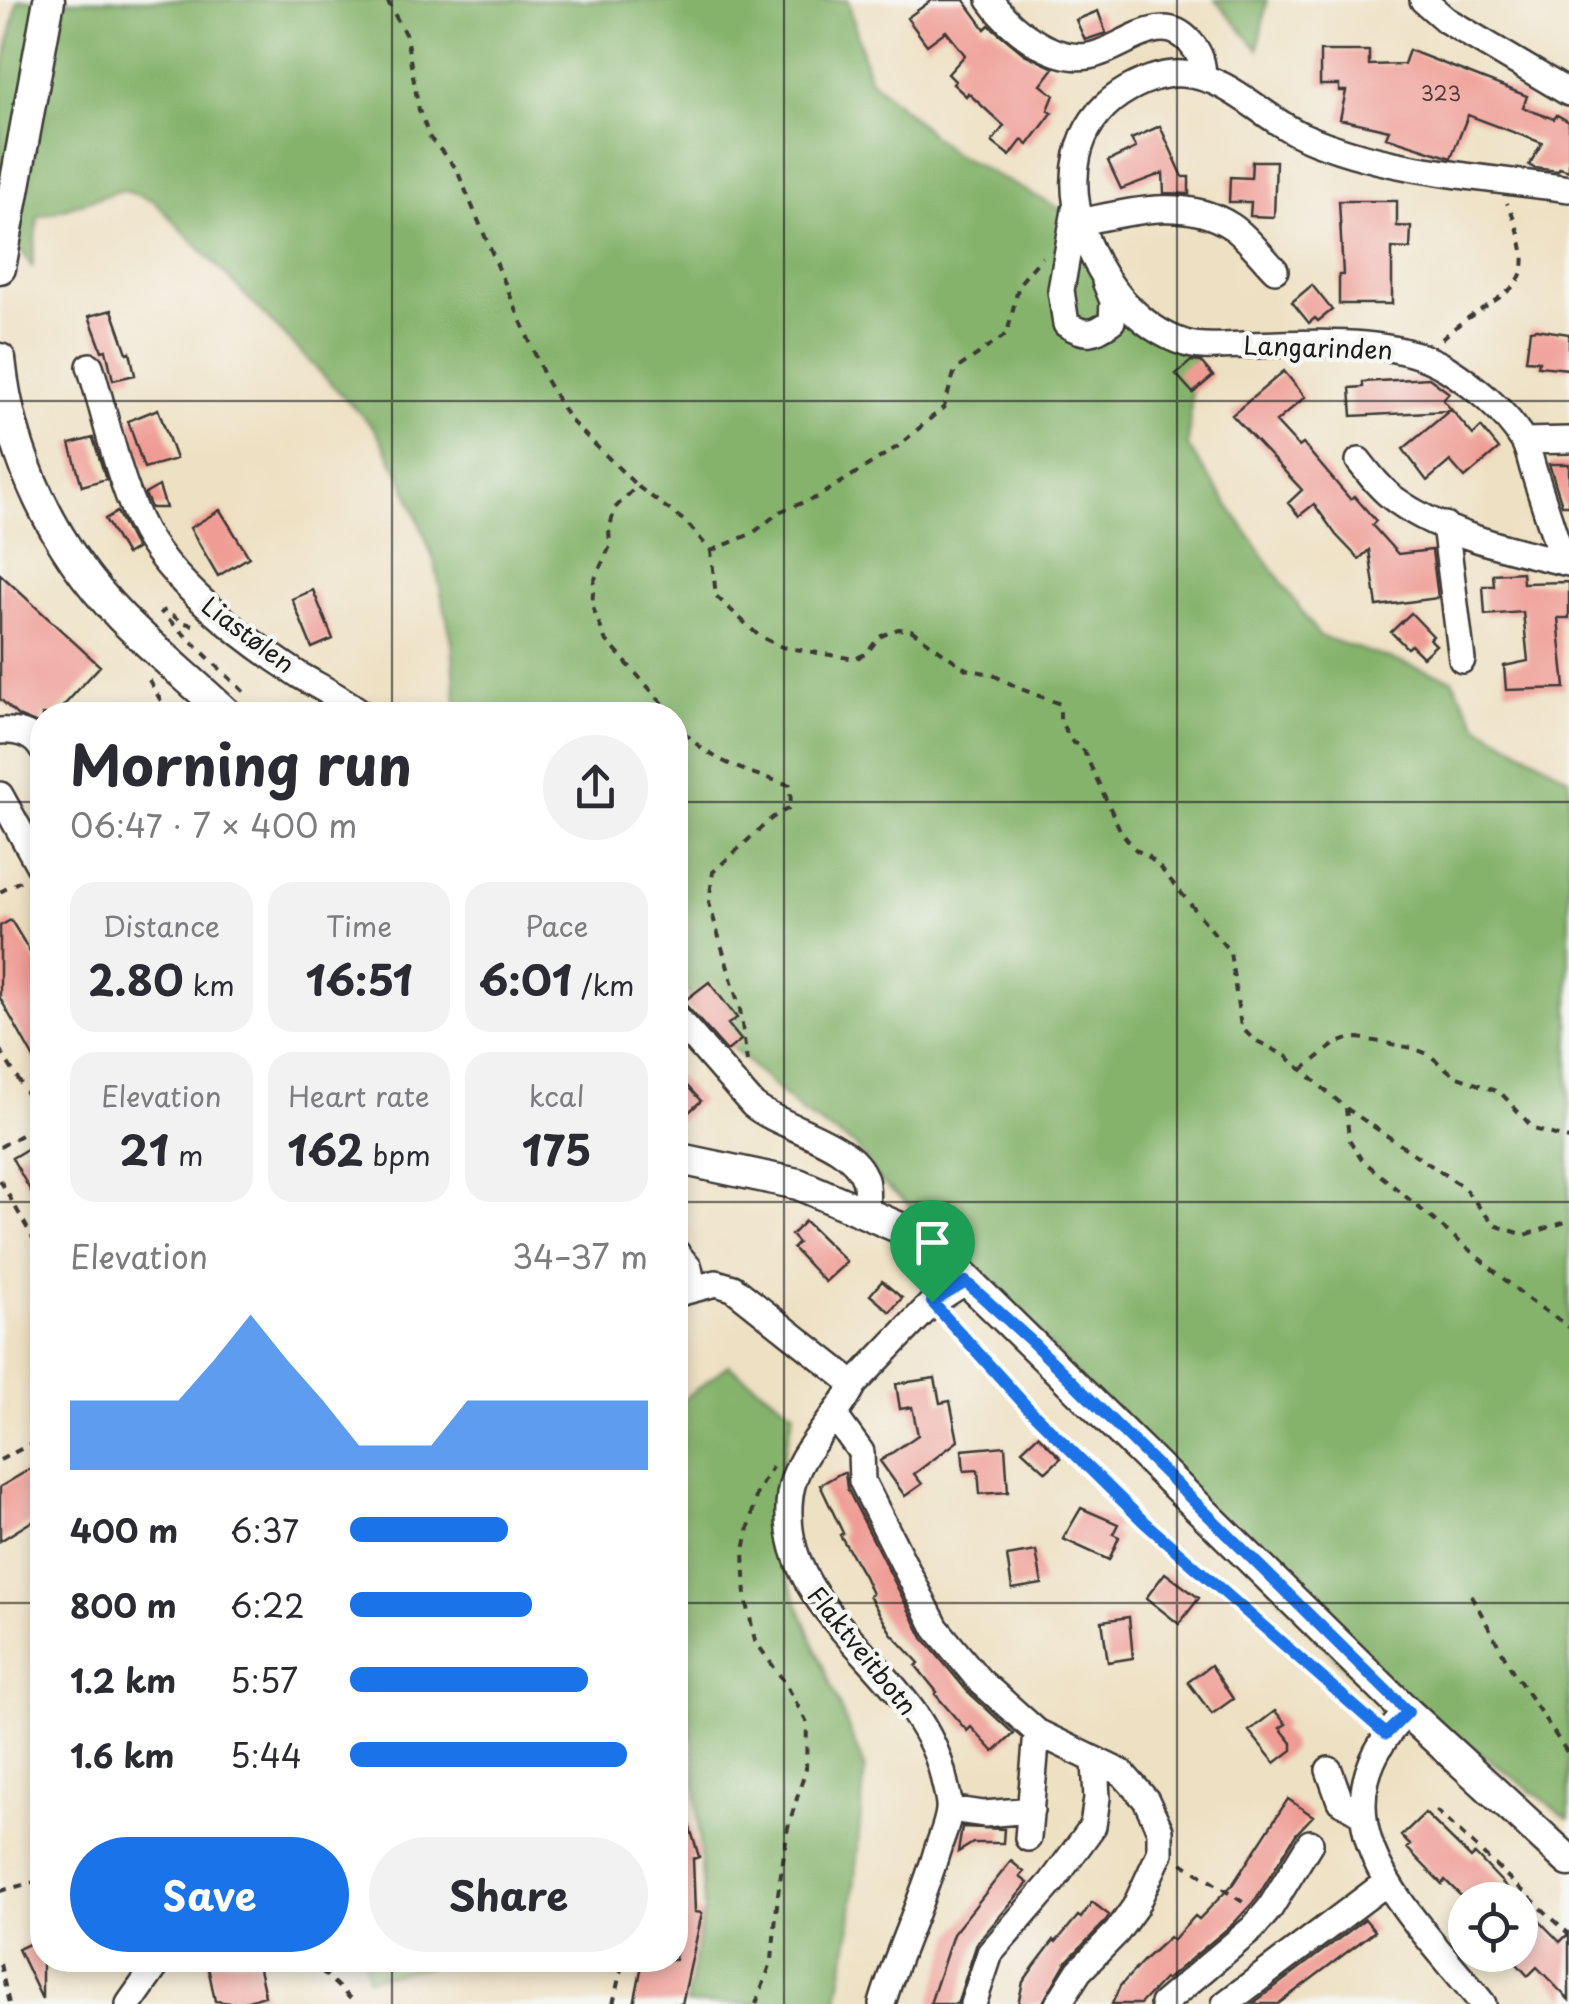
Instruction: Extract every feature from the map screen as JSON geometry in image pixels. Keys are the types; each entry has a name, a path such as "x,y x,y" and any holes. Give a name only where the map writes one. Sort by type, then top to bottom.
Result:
{"main road":[{"path":"0,268 49,0"},
{"path":"0,359 5,407 43,512 120,615 214,702"},
{"path":"688,1161 798,1184 914,1234 938,1252 1408,1712 1569,1861"}],"street":[{"path":"990,0 1015,28 1065,56 1091,56 1165,28 1184,34 1203,63 1204,78 1302,136 1349,152 1569,189"},
{"path":"1423,0 1446,20 1569,92"},
{"name":"Langarinden","path":"1079,211 1061,290 1066,324 1081,334 1097,332 1112,322 1113,301 1090,254 1079,211 1078,154 1087,129 1111,100 1134,84 1182,73 1204,78"},
{"path":"1079,211 1125,213 1179,207 1214,216 1235,228 1275,270"},
{"name":"Langarinden","path":"1104,278 1154,328 1188,344 1327,344 1404,350 1445,367 1490,402 1524,440 1566,562"},
{"name":"Liastølen","path":"90,366 139,522 192,592 293,671 343,702"},
{"path":"1524,440 1569,440"},
{"name":"Langarinden","path":"1359,460 1398,502 1510,550 1566,562"},
{"path":"1445,525 1462,660"},
{"path":"0,731 30,736"},
{"path":"0,795 30,849"},
{"path":"688,1031 753,1106 831,1145 860,1169 865,1180 866,1212"},
{"name":"Flaktveitbotn","path":"882,2004 920,1908 950,1809 941,1763 924,1730 894,1686 807,1584 790,1542 790,1493 800,1462 854,1384 932,1302 966,1282"},
{"path":"688,1290 716,1283 733,1288 854,1384"},
{"path":"834,1415 862,1452 862,1481 936,1628 979,1680 1037,1732 1122,1773 1146,1800 1160,1830 1160,1853 1134,1908 1079,1971 1058,2004"},
{"path":"1408,1712 1386,1734 1370,1762 1362,1813 1368,1846 1386,1882 1484,2004"},
{"path":"1028,1838 1037,1732"},
{"path":"973,2004 990,1953 1052,1882 1092,1826 1097,1798 1095,1762"},
{"path":"1330,1770 1340,1801 1362,1813"},
{"path":"950,1809 984,1814 1030,1810"},
{"path":"1163,2004 1253,1928 1296,1880 1310,1843"},
{"path":"1225,2004 1386,1882"},
{"path":"129,2004 152,1972"}],"path":[{"path":"387,0 406,36 419,110 430,138 456,168 546,380 570,420 636,486 686,522 711,550 716,596 759,636 782,647 855,659 866,653 879,637 898,629 911,630 966,669 991,674 1060,704 1060,721 1073,742 1081,745 1121,832 1163,871 1230,952 1241,1027 1286,1056 1346,1108 1464,1187 1494,1225 1525,1235 1569,1221"},
{"path":"1432,362 1446,336 1517,286 1524,271 1520,228 1505,200 1497,194 1494,178"},
{"path":"711,550 753,533 781,511 818,497 897,447 944,407 955,370 1007,334 1019,284 1044,255"},
{"path":"636,486 615,508 609,530 610,546 594,581 592,605 605,639 661,702"},
{"path":"208,606 194,626 180,622 166,610 161,612 246,692 240,698 222,682 220,702"},
{"path":"688,738 745,772 790,785 790,807 772,818 713,872 710,903 740,1009 753,1106"},
{"path":"1302,1070 1334,1044 1348,1039 1412,1048 1428,1054 1455,1076 1501,1093 1534,1130 1569,1139"},
{"path":"0,1051 30,1100"},
{"path":"1346,1108 1349,1139 1361,1159 1530,1300 1569,1326"},
{"path":"0,1147 30,1128"},
{"path":"0,1180 30,1233"},
{"path":"932,1302 1026,1406 1145,1523 1386,1734"},
{"path":"0,1460 30,1444"},
{"path":"756,2004 772,1960 788,1828 806,1768 806,1723 786,1684 755,1641 746,1598 744,1550 757,1492 780,1454"},
{"path":"1471,1595 1512,1670 1569,1755"},
{"path":"1436,1810 1569,1934"},
{"path":"1160,1853 1196,1870 1235,1896"},
{"path":"0,1891 30,1883"},
{"path":"0,1964 9,2004"},
{"path":"323,1972 356,2004"},
{"path":"614,2004 621,1972"}],"green space":[{"path":"18,0 848,0 869,78 951,152 1074,216 1131,316 1194,353 1188,447 1319,636 1452,679 1478,725 1569,778 1569,1819 1493,1762 1348,1671 956,1244 875,1177 857,1147 803,1113 724,1040 688,993 688,702 456,702 452,641 434,560 402,478 374,428 153,200 122,190 38,217 32,267 0,217 0,83"},
{"path":"1215,0 1267,0 1258,49"},
{"path":"728,1365 794,1412 781,1467 777,1553 865,1769 850,1933 837,2004 686,2004 704,1910 688,1710 688,1396"},
{"path":"367,1972 398,1972 368,1978"}],"building":[{"path":"932,0 964,0 985,29 989,25 1024,54 1054,68 1041,85 1054,95 1048,110 1052,113 1028,145 1022,140 1010,156 992,142 1004,126 953,84 955,81 948,74 965,55 946,31 927,45 907,18"},
{"path":"1098,11 1106,33 1085,40 1076,20"},
{"path":"1409,50 1527,96 1523,108 1554,119 1557,115 1569,122 1569,171 1534,168 1529,165 1542,143 1468,115 1451,158 1386,137 1389,130 1340,119 1346,91 1339,91 1339,85 1320,85 1320,51 1369,51 1369,65 1404,64"},
{"path":"1160,126 1183,177 1189,177 1189,194 1164,193 1163,173 1121,189 1108,161 1136,148 1131,139"},
{"path":"1252,161 1276,161 1274,217 1250,216 1251,202 1229,202 1230,177 1251,178"},
{"path":"1339,201 1397,201 1397,226 1411,227 1410,249 1392,248 1392,304 1339,304 1339,275 1343,275"},
{"path":"1312,285 1332,310 1309,323 1292,302"},
{"path":"112,310 135,375 113,380 106,350 102,351 89,316"},
{"path":"1530,330 1569,334 1569,369 1538,366 1539,361 1526,360"},
{"path":"1191,361 1201,362 1213,376 1193,393 1176,374"},
{"path":"1284,371 1305,397 1276,422 1299,447 1303,444 1350,499 1354,496 1376,521 1372,525 1398,554 1432,550 1438,598 1377,606 1369,550 1359,559 1314,504 1299,516 1288,503 1302,490 1232,415"},
{"path":"1429,378 1449,393 1443,400 1473,435 1481,427 1499,449 1465,478 1450,461 1427,481 1403,449 1449,411 1352,416 1350,388 1363,387 1363,382"},
{"path":"158,409 176,459 144,468 128,421"},
{"path":"93,438 106,479 82,486 70,444"},
{"path":"1549,464 1569,464 1569,505 1562,505"},
{"path":"159,486 166,508 151,508 145,494"},
{"path":"220,510 249,557 218,576 190,528"},
{"path":"117,512 136,549 126,555 105,519"},
{"path":"1522,572 1523,583 1569,582 1569,618 1558,618 1565,688 1506,690 1504,666 1528,661 1523,612 1485,615 1483,586 1494,586 1493,574"},
{"path":"0,574 100,666 67,702 30,702 30,721 18,716 0,699"},
{"path":"313,590 333,639 312,648 292,599"},
{"path":"1411,613 1433,636 1430,639 1436,645 1423,657 1391,632"},
{"path":"11,920 30,952 30,1052 0,998 0,926"},
{"path":"709,982 737,1018 728,1024 741,1040 727,1051 688,1008 688,998"},
{"path":"688,1087 701,1101 688,1113"},
{"path":"30,1147 30,1190 12,1158"},
{"path":"805,1221 847,1262 825,1282 793,1248 798,1243 791,1235"},
{"path":"882,1281 902,1298 890,1312 870,1295"},
{"path":"935,1378 940,1403 950,1401 958,1441 914,1474 922,1484 905,1496 880,1461 918,1435 912,1407 900,1409 896,1384"},
{"path":"1038,1435 1061,1458 1046,1472 1022,1450"},
{"path":"1005,1446 1008,1492 980,1494 978,1470 964,1471 962,1450"},
{"path":"30,1469 30,1522 0,1541 0,1487"},
{"path":"845,1473 847,1488 923,1638 967,1691 1014,1734 994,1752 971,1727 967,1731 935,1694 916,1666 919,1663 891,1633 869,1596 872,1594 840,1535 843,1533 820,1485"},
{"path":"1081,1508 1118,1524 1113,1534 1119,1537 1109,1560 1063,1539"},
{"path":"1036,1551 1042,1584 1012,1589 1007,1556"},
{"path":"1165,1573 1199,1598 1179,1624 1146,1598"},
{"path":"1129,1617 1133,1658 1108,1662 1102,1621"},
{"path":"1211,1665 1233,1699 1212,1714 1188,1682"},
{"path":"1275,1711 1286,1724 1280,1728 1292,1743 1292,1750 1275,1763 1249,1731"},
{"path":"1288,1799 1313,1816 1296,1834 1257,1898 1233,1924 1164,1979 1140,2004 1112,2004 1120,1986 1144,1960 1169,1937 1173,1940 1195,1916 1199,1919 1233,1884"},
{"path":"1425,1813 1502,1882 1445,1880 1442,1884 1407,1848 1410,1845 1401,1836"},
{"path":"688,1821 699,1857 693,1859 695,1912 702,1913 682,2004 634,2004 641,1972 688,1972"},
{"path":"962,1827 1004,1829 1003,1843 973,1843 958,1852"},
{"path":"1011,1861 1024,1872 1020,1877 1028,1883 977,1943 957,2004 930,2004 953,1934"},
{"path":"1092,1902 1109,1915 1105,1922 1066,1962 1042,2004 1018,2004 1023,1982 1035,1965"},
{"path":"1365,1919 1375,1931 1278,2004 1252,2004"},
{"path":"1538,1919 1560,1942 1569,1933 1569,2000 1538,1968"},
{"path":"30,1944 30,1972 42,1972 42,1999 18,1949"},
{"path":"209,1972 260,1972 265,1996 238,2004 215,2001"}],"route":[{"path":"966,1282 1030,1340 1408,1712 1386,1734 1145,1523 1026,1406 932,1302 966,1282"}]}
